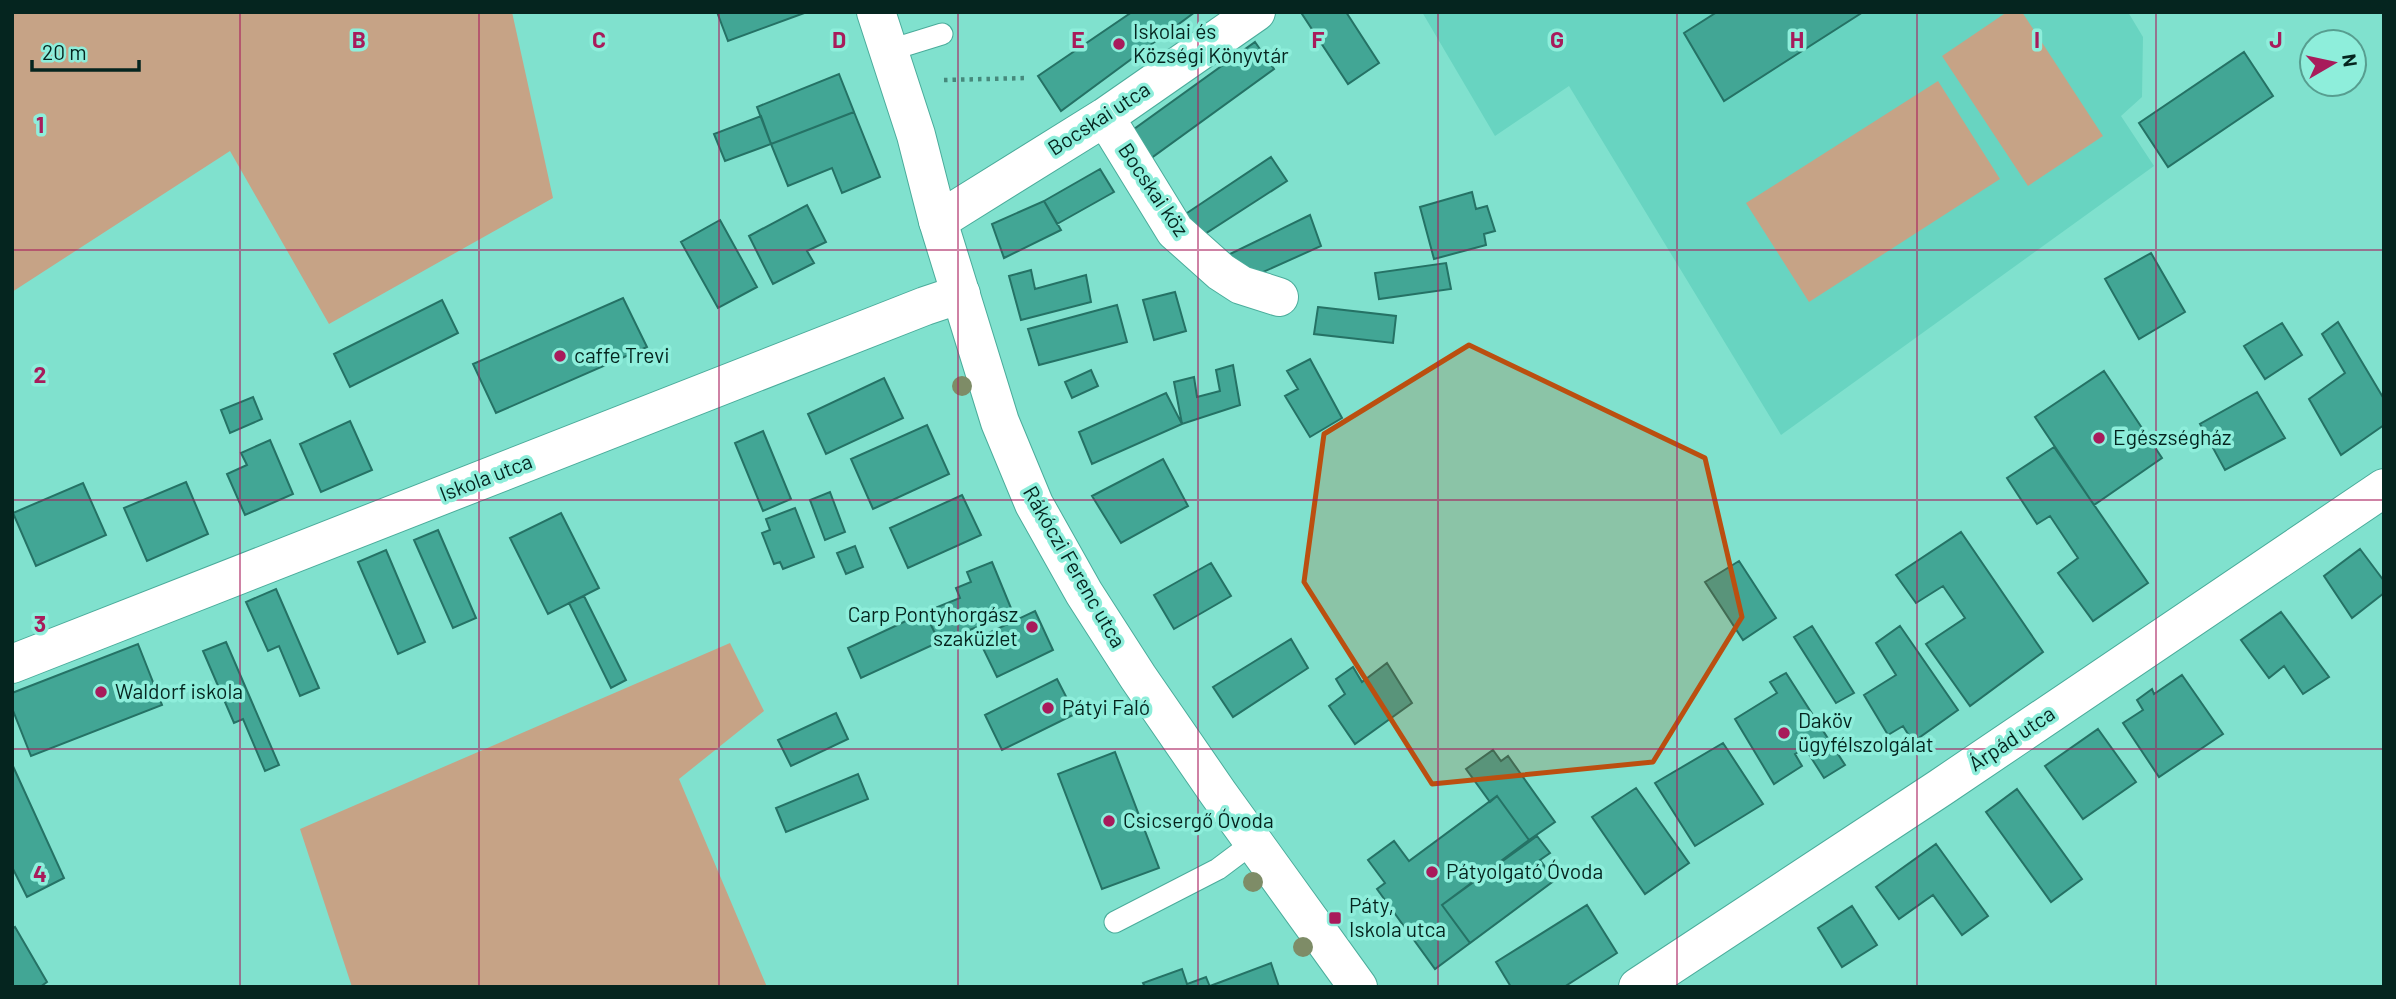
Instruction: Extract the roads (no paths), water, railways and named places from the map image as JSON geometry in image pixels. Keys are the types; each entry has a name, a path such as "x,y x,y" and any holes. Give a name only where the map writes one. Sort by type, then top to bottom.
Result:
{"street":[{"name":"Rákóczi Ferenc utca","path":"876,12 916,135 938,221 1000,422 1034,504 1097,614 1210,782 1358,987"},
{"name":"Bocskai utca","path":"938,221 1105,117 1256,12"},
{"name":"Bocskai köz","path":"1105,117 1175,231 1220,272 1241,285 1279,297"},
{"name":"Iskola utca","path":"12,664 961,294"},
{"name":"Árpád utca","path":"1638,987 1940,788 2384,488"}],"lane":[{"path":"887,51 942,34"},
{"path":"1115,922 1218,869 1254,842"}],"place":[{"name":"Iskolai és Községi Könyvtár","path":"1119,44"},
{"name":"caffe Trevi","path":"560,356"},
{"name":"Egészségház","path":"2099,438"},
{"name":"Carp Pontyhorgász szaküzlet","path":"1032,627"},
{"name":"Waldorf iskola","path":"101,692"},
{"name":"Pátyi Faló","path":"1048,708"},
{"name":"Daköv ügyfélszolgálat","path":"1784,733"},
{"name":"Csicsergő Óvoda","path":"1109,821"},
{"name":"Pátyolgató Óvoda","path":"1432,872"},
{"name":"Páty, Iskola utca","path":"1335,918"}]}
